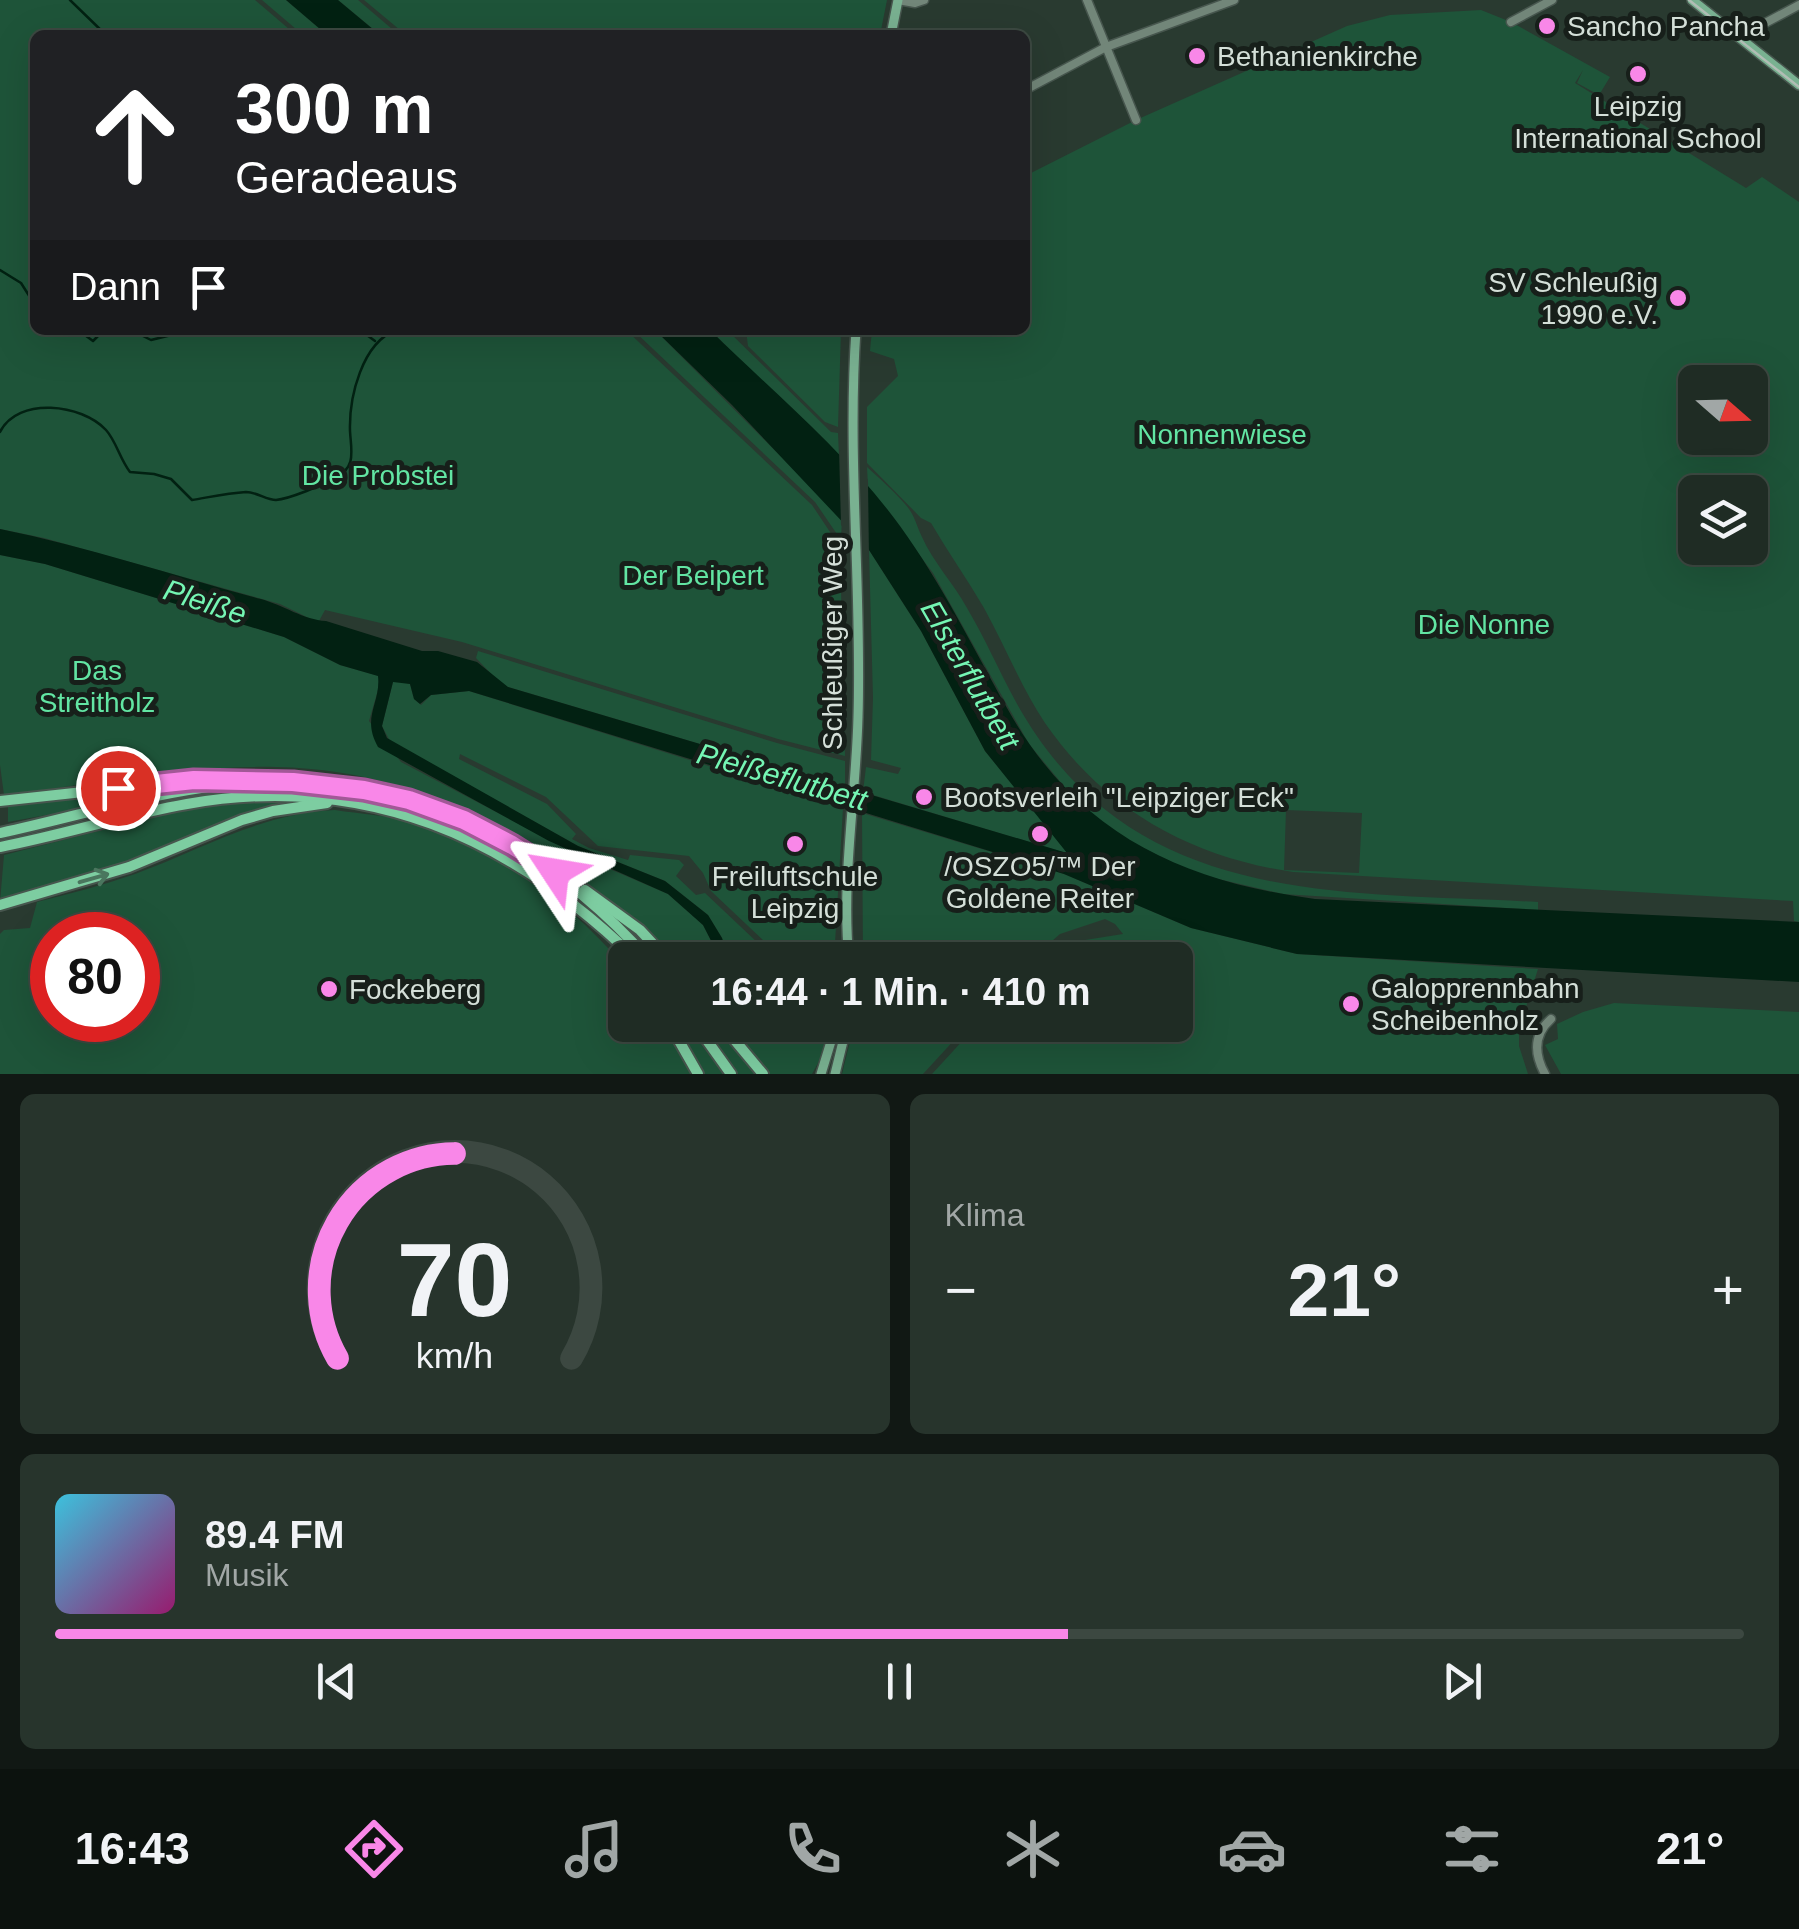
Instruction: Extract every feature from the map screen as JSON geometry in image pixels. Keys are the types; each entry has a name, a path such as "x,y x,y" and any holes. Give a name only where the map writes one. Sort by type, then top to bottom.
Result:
{"highway":[{"path":"0,801 194,780 319,783 409,800 497,836 619,913 649,942"},
{"path":"0,833 176,792 242,783"},
{"path":"0,847 216,800 290,796 348,801 433,823 494,850 550,884 618,942"},
{"path":"0,905 129,868 274,810 348,801"},
{"path":"555,872 631,942"},
{"path":"600,924 613,942"},
{"path":"680,1042 698,1074"},
{"path":"708,1042 731,1074"},
{"path":"736,1042 762,1074"}],"main road":[{"path":"892,30 898,0"},
{"path":"1692,0 1799,85"},
{"name":"Schleußiger Weg","path":"848,942 858,715 852,456 856,335"},
{"path":"821,1074 831,1042"},
{"path":"835,1074 843,1042"}],"street":[{"path":"898,0 924,0"},
{"path":"1086,0 1136,120"},
{"path":"1192,0 1197,14"},
{"path":"1030,87 1106,47 1234,0"},
{"path":"1512,22 1552,0"},
{"path":"1742,40 1752,30 1799,5"},
{"path":"1545,1074 1538,1060 1538,1036 1552,1019"}],"green space":[{"name":"Die Probstei","path":"0,0 255,0 290,30 30,30 30,335 631,335 812,505 840,547 845,756 462,642 325,610 315,621 280,604 0,529"},
{"path":"262,0 286,0 321,30 297,30"},
{"path":"338,0 358,0 393,30 374,30"},
{"path":"364,0 887,0 881,30 400,30"},
{"name":"Die Nonne","path":"1481,10 1511,22 1610,77 1599,95 1577,83 1583,70 1575,83 1746,188 1762,177 1799,202 1799,922 1794,921 1793,901 1293,872 1255,865 1185,841 1152,824 1122,804 1068,753 1036,709 984,608 931,523 921,518 867,463 867,407 898,376 894,359 870,351 872,335 1030,335 1030,173 1136,120 1347,26 1390,15","holes":["1286,810 1362,813 1359,873 1284,870"]},
{"path":"638,335 660,335 842,518 841,540 815,502"},
{"path":"715,335 732,335 831,432 838,433 839,456"},
{"path":"747,335 841,335 838,427 825,422 748,346"},
{"path":"867,467 911,512 927,546 974,619 1016,702 1063,769 1117,819 1178,853 1244,875 1314,888 1387,895 1538,902 1538,910 1283,894 1197,874 1130,842 1073,797 1029,744 933,573 868,487"},
{"path":"869,550 921,631 985,751 1069,854 863,792 866,767 898,774 901,768 871,760"},
{"name":"Das Streitholz","path":"0,555 45,564 284,637 340,665 379,676 369,721 401,762 584,858 668,894 703,925 712,942 658,942 604,896 508,833 436,798 359,776 242,767 4,795 0,765"},
{"path":"478,651 845,761 845,787 508,687 476,658"},
{"path":"393,682 410,684 414,699 421,705 431,695 469,691 843,808 835,942 765,942 711,891 689,856 598,846 546,797 460,754 459,759 547,804 576,834 572,839 589,848 628,860 630,855 679,860 684,865 676,876 696,895 705,893 757,942 723,942 708,915 665,881 578,846 390,741 382,726"},
{"name":"Das Streitholz","path":"169,785 101,805 8,822 8,804"},
{"path":"310,801 128,864 0,902 4,855 174,812"},
{"path":"335,810 383,816 442,833 501,862 555,899 608,948 608,1042 675,1042 693,1074 0,1074 0,934 4,930 30,928 30,1042 160,1042 160,912 34,912 37,902 135,874 282,818"},
{"path":"862,813 1064,874 1191,928 1297,954 1538,969 1519,1029 1519,1046 1528,1074 932,1074 961,1042 1193,1042 1193,942 1072,942 1123,934 1105,919 1060,934 1051,942 863,942"},
{"path":"1614,1003 1799,1012 1799,1074 1561,1074 1545,1045 1558,1039 1557,1024"},
{"path":"685,1042 699,1042 723,1074 703,1074"},
{"path":"716,1042 733,1042 760,1074 738,1074"},
{"path":"744,1042 826,1042 812,1074 770,1074"},
{"path":"850,1042 952,1042 923,1074 842,1074"}],"water":[{"path":"286,0 338,0 374,30 321,30"},
{"path":"660,335 715,335 857,473 930,570 1034,751 1065,788 1136,843 1219,879 1315,899 1799,922 1799,982 1297,954 1191,928 1064,874 469,691 431,695 420,704 414,699 410,684 393,682 382,726 387,738 578,846 665,881 708,915 723,942 712,942 703,925 668,894 549,841 378,747 371,719 378,676 340,665 284,637 45,564 0,555 0,529 261,599 310,618 422,651 438,651 477,662 508,687 1067,853 985,751 921,631 869,550"}],"pier":[{"path":"839,449 868,480 869,559 841,525"}],"waterway":[{"path":"70,0 101,30"},
{"path":"0,270 21,283 30,297"},
{"path":"85,335 93,341 99,335"},
{"path":"141,335 151,340 172,335"},
{"path":"367,335 375,341"},
{"path":"0,432 21,413 35,409 67,410 82,414 106,430 130,472 171,479 192,500 246,492 282,499 323,484 347,469 355,388 366,359 387,335"}],"tram line":[{"path":"1689,0 1799,87"}],"place":[{"name":"Sancho Pancha","path":"1547,26"},
{"name":"Bethanienkirche","path":"1197,56"},
{"name":"Leipzig International School","path":"1638,74"},
{"name":"SV Schleußig 1990 e.V.","path":"1678,298"},
{"name":"Bootsverleih \"Leipziger Eck\"","path":"924,797"},
{"name":"/OSZO5/™ Der Goldene Reiter","path":"1040,834"},
{"name":"Freiluftschule Leipzig","path":"795,844"},
{"name":"Fockeberg","path":"329,989"},
{"name":"Galopprennbahn Scheibenholz","path":"1351,1004"}],"route":[{"path":"118,788 194,780 319,783 364,790 409,800 464,820 555,872"}],"park label":[{"name":"Nonnenwiese","path":"1222,434"},
{"name":"Der Beipert","path":"693,575"}],"water label":[{"name":"Pleiße","path":"205,602"},
{"name":"Elsterflutbett","path":"970,675"},
{"name":"Pleißeflutbett","path":"782,777"}]}
